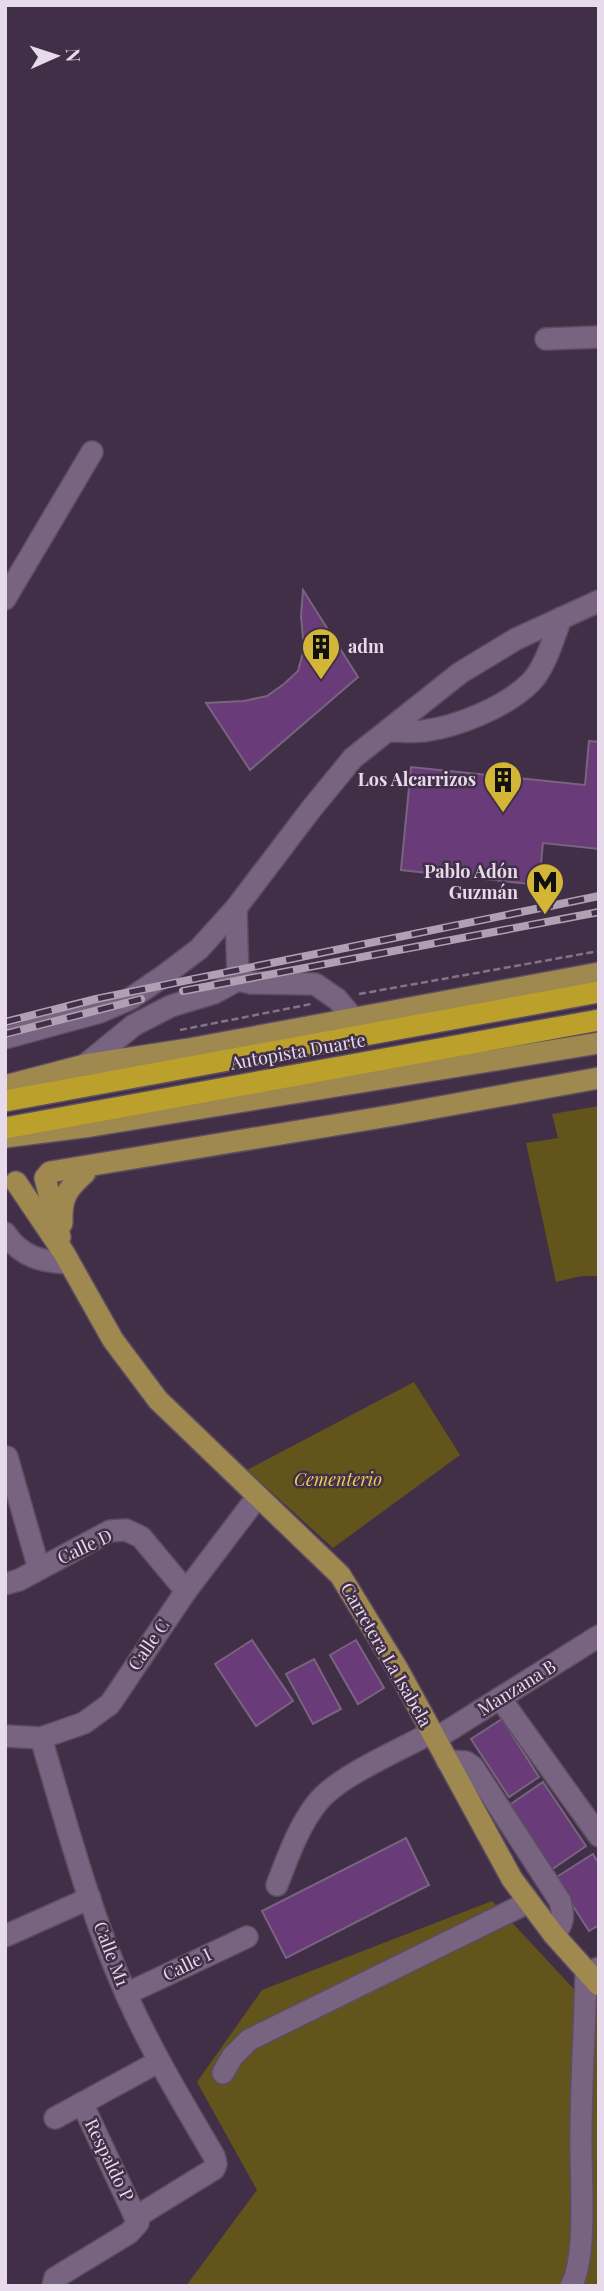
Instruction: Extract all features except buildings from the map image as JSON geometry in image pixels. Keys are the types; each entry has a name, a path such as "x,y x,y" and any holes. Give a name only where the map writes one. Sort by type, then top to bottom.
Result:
{"highway":[{"name":"Autopista Duarte","path":"5,1101 599,992"},
{"name":"Autopista Duarte","path":"5,1128 599,1020"}],"main road":[{"path":"5,1086 85,1065 599,973"},
{"path":"5,1137 91,1126 599,1043"},
{"path":"45,1178 50,1172 64,1169 382,1118 599,1078"},
{"path":"66,1258 9,1183 342,1139 599,1090"},
{"path":"66,1258 63,1201 68,1188 85,1173"},
{"path":"45,1178 66,1258"},
{"name":"Carretera La Isabela","path":"66,1258 113,1340 158,1400 340,1575 397,1668 512,1879 554,1935 595,1975"}],"street":[{"path":"546,339 599,337"},
{"path":"5,599 92,452"},
{"path":"5,1038 100,1012 130,999 199,949 236,908 353,758 460,673 516,639 599,601"},
{"path":"390,731 422,731 464,722 500,704 532,681 550,648 561,618"},
{"path":"236,908 238,980"},
{"path":"85,1065 134,1025 171,1006 214,993 238,980 251,983 315,984 337,999 354,1018"},
{"path":"5,1233 18,1249 37,1260 66,1258"},
{"path":"6,1457 39,1569"},
{"name":"Calle C","path":"5,1736 41,1738 84,1723 110,1704 186,1591 258,1496"},
{"name":"Calle D","path":"5,1584 19,1580 110,1531 126,1530 141,1537 186,1591"},
{"name":"Manzana B","path":"277,1885 308,1816 318,1801 334,1786 433,1736 599,1636"},
{"path":"500,1698 591,1811 599,1836"},
{"name":"Calle M1","path":"41,1738 90,1898 126,1994 158,2062 214,2156 216,2164 214,2169 136,2217"},
{"path":"447,1761 466,1762 473,1767 560,1901 562,1924 554,1935"},
{"path":"5,1937 90,1898"},
{"path":"223,2073 232,2057 249,2040 529,1902"},
{"name":"Calle I","path":"126,1994 247,1937"},
{"path":"577,2282 595,1975"},
{"path":"55,2118 158,2062"},
{"name":"Respaldo P","path":"82,2103 136,2217"},
{"path":"53,2286 55,2278 129,2232 138,2223 136,2217"}],"path":[{"path":"178,1030 599,951"}],"green space":[{"path":"599,1106 599,1276 582,1276 556,1282 526,1143 558,1138 552,1114"},
{"name":"Cementerio","path":"414,1382 460,1455 333,1548 247,1470"},
{"path":"492,1901 599,2016 599,2286 186,2286 257,2190 197,2082 262,1990"}],"railway":[{"path":"5,1022 96,999 599,896"},
{"path":"183,991 599,912"},
{"path":"5,1034 141,999"}],"place":[{"name":"adm","path":"321,681"},
{"name":"Los Alcarrizos","path":"503,814"},
{"name":"Pablo Adón Guzmán","path":"545,916"}]}
